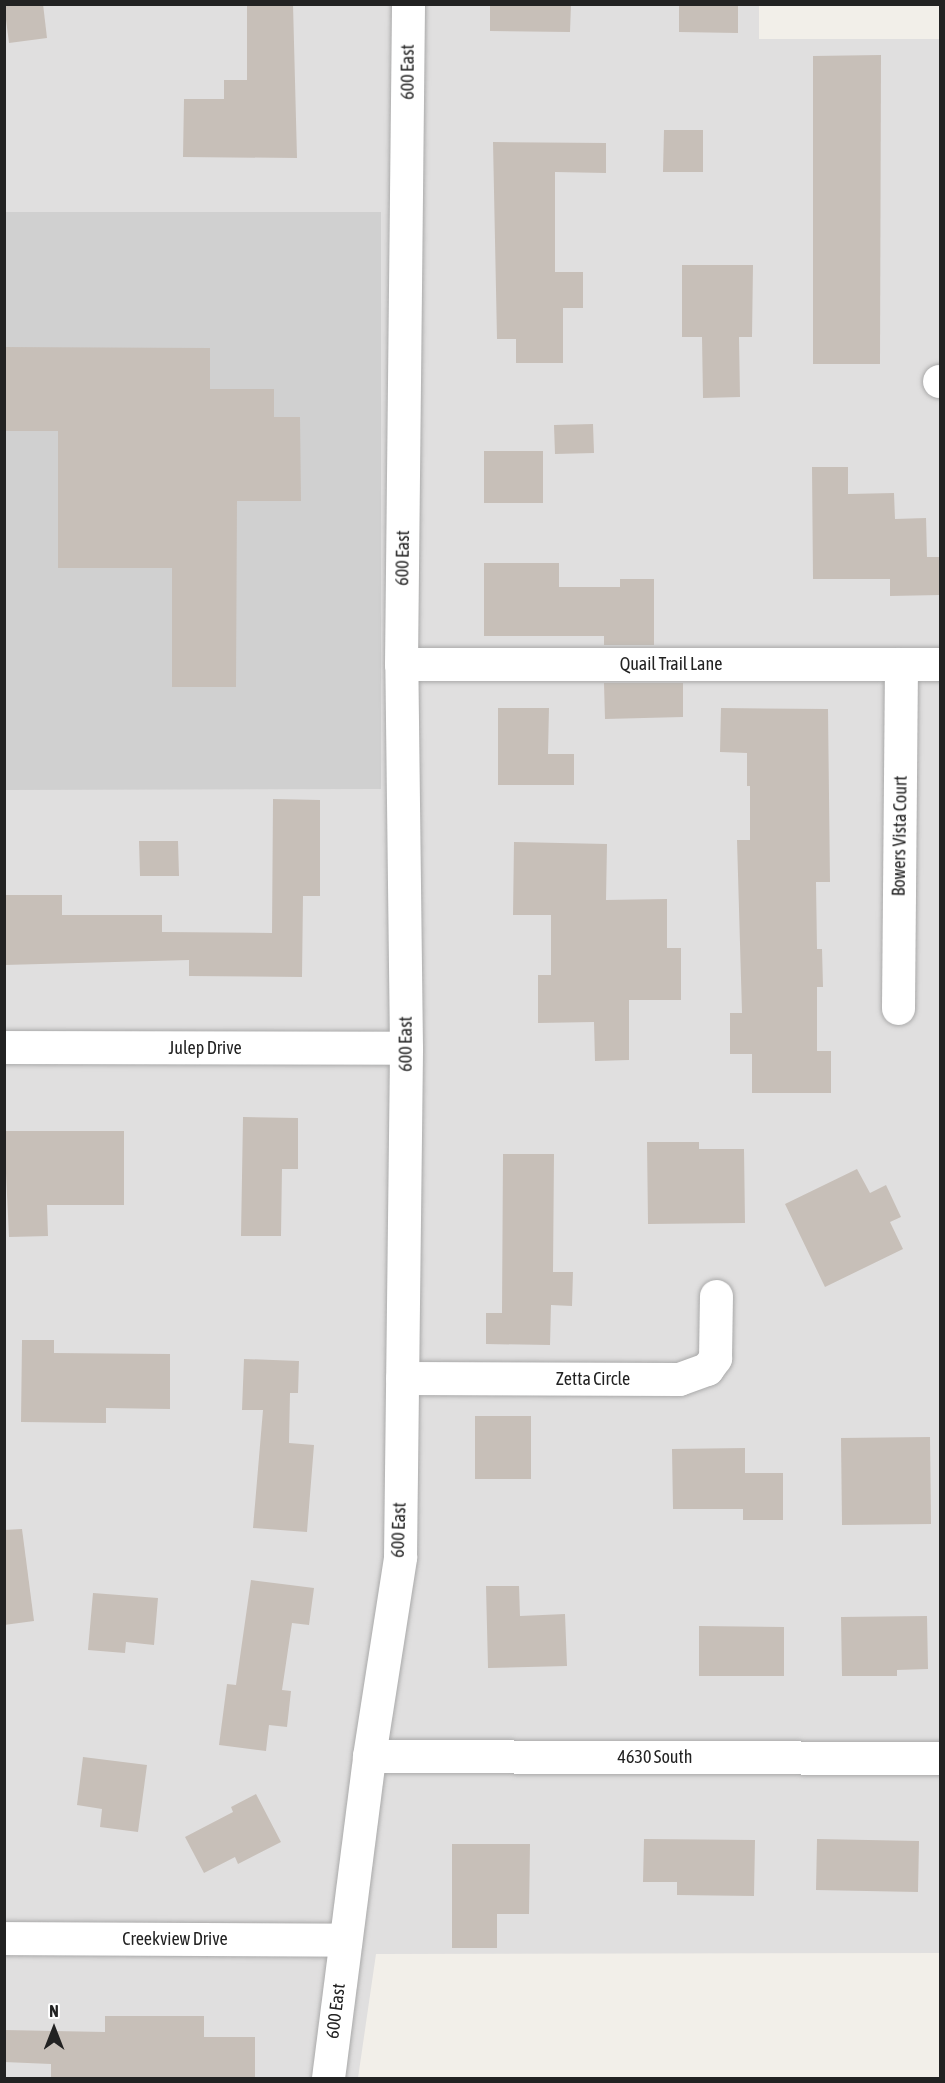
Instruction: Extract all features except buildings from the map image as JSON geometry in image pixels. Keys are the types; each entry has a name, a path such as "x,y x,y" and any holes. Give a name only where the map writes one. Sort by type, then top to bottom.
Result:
{"street":[{"name":"600 East","path":"328,2079 369,1756 400,1557 406,1048 401,664 408,4"},
{"name":"Quail Trail Lane","path":"401,664 940,664"},
{"name":"Bowers Vista Court","path":"898,1008 901,664"},
{"name":"Julep Drive","path":"4,1047 406,1048"},
{"name":"Zetta Circle","path":"402,1378 680,1379 707,1369 715,1358 716,1296"},
{"name":"4630 South","path":"369,1756 940,1758"},
{"name":"Creekview Drive","path":"4,1938 345,1940"}],"shaded area":[{"path":"759,4 759,39 940,39 940,1953 376,1954 358,2078 5,2078 5,5"},
{"path":"4,212 381,212 381,789 5,790"}]}
